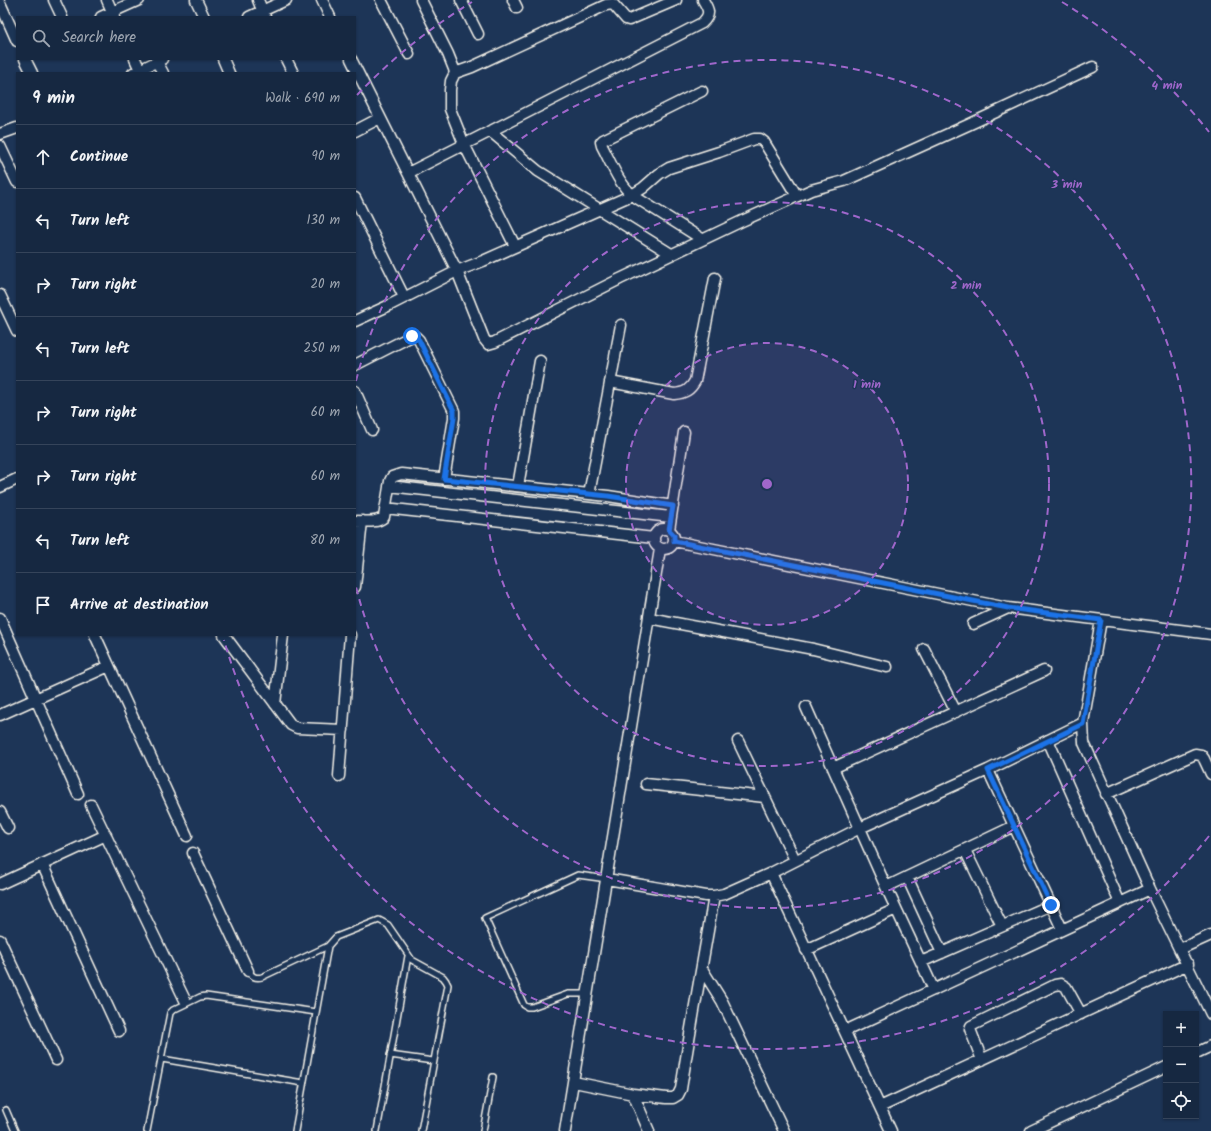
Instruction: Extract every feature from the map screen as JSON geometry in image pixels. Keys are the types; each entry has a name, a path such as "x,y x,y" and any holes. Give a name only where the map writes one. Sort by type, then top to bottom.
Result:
{"street":[{"path":"54,0 62,16"},
{"path":"107,0 114,14 139,0"},
{"path":"196,0 204,16"},
{"path":"258,0 264,14"},
{"path":"254,16 264,14 286,0"},
{"path":"322,0 330,16"},
{"path":"381,0 409,54"},
{"path":"421,0 448,54 455,73"},
{"path":"461,0 478,34"},
{"path":"515,246 464,144 450,109 451,81 455,73 472,67 606,5 613,4 626,19 629,20 676,0"},
{"path":"408,173 574,88 610,72 702,23 709,14 707,6 703,0"},
{"path":"0,3 16,39"},
{"path":"26,60 32,72"},
{"path":"134,60 137,72 160,60 163,72"},
{"path":"222,60 228,72"},
{"path":"286,60 292,72"},
{"path":"351,60 457,271 486,343 491,343 702,239 797,196 844,181 1093,67"},
{"path":"702,91 601,142 620,181 632,195 702,239"},
{"path":"356,130 380,118"},
{"path":"0,134 16,128"},
{"path":"490,131 538,171 671,254"},
{"path":"356,321 457,271 632,195 669,168 754,139 760,139 764,142 797,196"},
{"path":"0,146 16,180"},
{"path":"356,200 404,297"},
{"path":"610,382 674,394 684,393 691,388 695,381 715,278"},
{"path":"0,295 16,329"},
{"path":"589,494 621,325"},
{"path":"356,364 412,336 419,340 454,411 444,479"},
{"path":"518,486 540,361"},
{"path":"356,393 372,430"},
{"path":"669,530 684,432"},
{"path":"356,565 358,521 373,522 381,520 384,517 390,481 392,477 396,475 518,486 673,506"},
{"path":"0,487 16,479"},
{"path":"389,486 671,517"},
{"path":"385,508 654,538"},
{"path":"565,1131 660,549 654,538 657,532 662,529 669,530 674,535 672,546 666,549 660,549"},
{"path":"674,541 1008,608 1211,634"},
{"path":"973,624 1008,608"},
{"path":"0,618 78,794"},
{"path":"649,618 813,649 887,667"},
{"path":"1101,620 1083,724 1084,743 1150,889 1188,964 1211,1014"},
{"path":"95,636 187,836"},
{"path":"225,636 292,726 297,728 343,730"},
{"path":"275,704 282,636"},
{"path":"339,776 350,636"},
{"path":"924,649 956,712"},
{"path":"0,715 109,666"},
{"path":"833,768 1044,671"},
{"path":"806,708 886,888 934,990"},
{"path":"606,879 714,896 724,894 771,873 860,828 988,770 1083,724"},
{"path":"1048,740 1120,903"},
{"path":"738,741 795,860"},
{"path":"1106,794 1196,754 1201,755 1211,774"},
{"path":"988,770 1062,930"},
{"path":"646,784 765,797"},
{"path":"91,805 185,1000"},
{"path":"0,812 8,828"},
{"path":"886,888 1014,826"},
{"path":"0,884 106,835"},
{"path":"965,850 1002,926"},
{"path":"193,853 248,971"},
{"path":"42,864 119,1031"},
{"path":"771,873 891,1131"},
{"path":"907,877 942,953"},
{"path":"845,1030 1150,889"},
{"path":"574,1082 633,1094 673,1098 678,1095 681,1089 696,993 702,969 714,896"},
{"path":"921,962 1051,905"},
{"path":"806,950 896,909"},
{"path":"1180,950 1211,935"},
{"path":"0,940 56,1060"},
{"path":"880,1107 1188,964"},
{"path":"702,969 722,1001 784,1131"},
{"path":"982,1060 970,1029 971,1026 1055,985 1061,984 1066,987 1081,1014"},
{"path":"1199,1052 1211,1046"},
{"path":"1031,1131 1163,1068"},
{"path":"633,1094 649,1131"}],"lane":[{"path":"588,994 568,994 532,1007 527,1007 524,1004 486,918 578,875 606,879"},
{"path":"248,971 254,977 262,977 328,946 336,937 379,920 388,925 408,956 412,960 443,977 448,985 421,1131"},
{"path":"295,1131 328,946"},
{"path":"377,1131 408,956"},
{"path":"147,1131 171,1011 200,997 206,996 316,1012"},
{"path":"390,1055 433,1061"},
{"path":"162,1059 303,1083"},
{"path":"483,1131 493,1077"},
{"path":"6,1110 15,1131"}],"route":[{"path":"412,336 419,340 451,402 454,411 444,479 608,496 673,506 669,530 674,535 674,541 1008,608 1101,620 1083,724 988,770 1051,905"}]}
